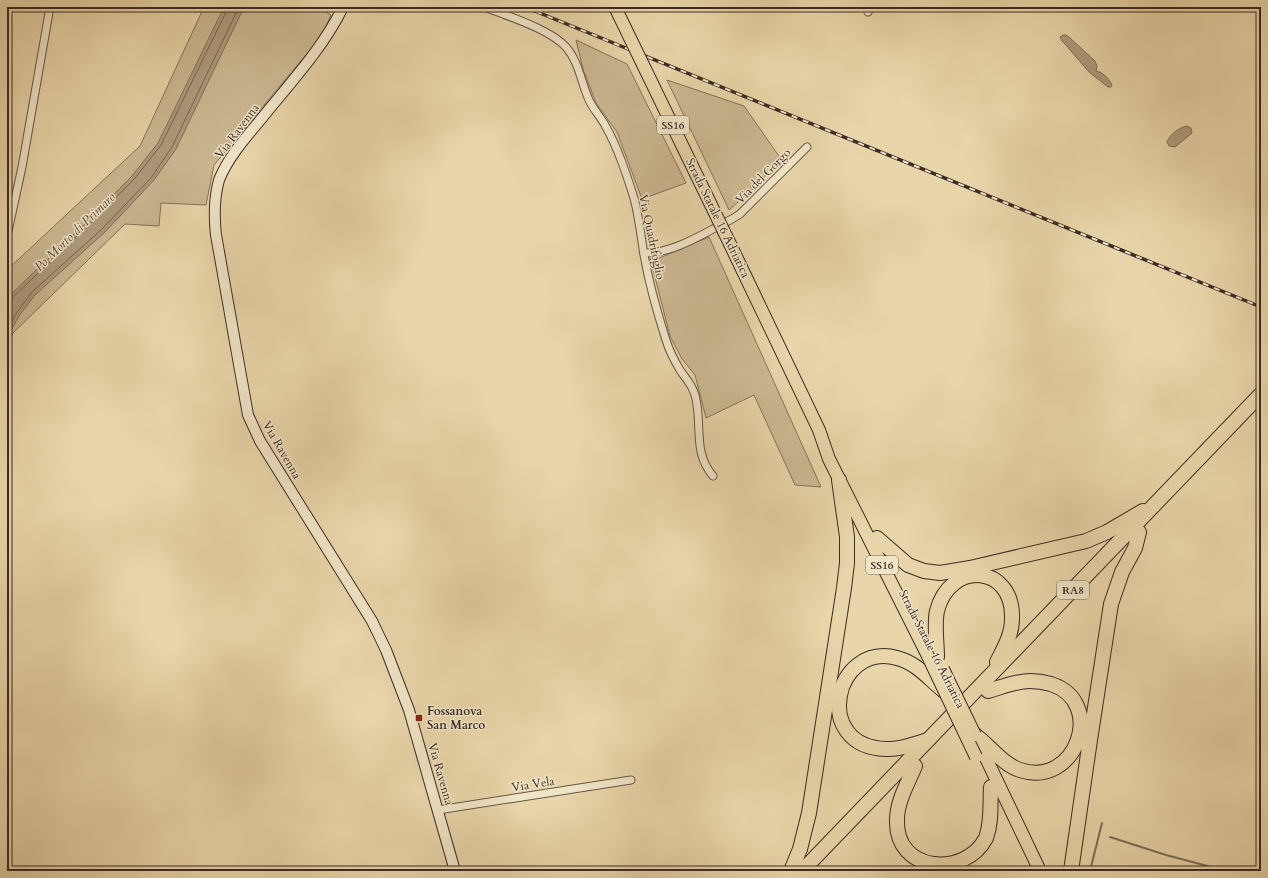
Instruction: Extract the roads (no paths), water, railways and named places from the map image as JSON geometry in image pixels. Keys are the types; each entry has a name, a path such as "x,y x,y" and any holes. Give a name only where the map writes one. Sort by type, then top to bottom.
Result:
{"highway":[{"name":"RA8","path":"816,871 1139,532 1229,433 1261,394"},
{"name":"RA8","path":"802,871 1154,505 1229,433 1261,405"},
{"path":"790,871 800,849 809,813 844,588 847,563 847,537 839,480"},
{"path":"877,538 908,565 924,571 949,572 1043,552 1086,541 1107,532 1154,505"},
{"path":"1071,871 1112,604 1122,572 1135,548 1139,532"},
{"path":"932,647 938,609 943,596 952,584 962,578 974,574 986,575 1002,585 1009,598 1012,619 1006,646 991,675"},
{"path":"928,740 893,749 874,748 863,744 849,734 842,725 839,714 839,702 844,683 851,672 860,663 873,658 885,656 898,658 910,663 922,671 944,691"},
{"path":"975,735 988,745 990,764 1011,766 1025,771 1040,773 1055,768 1066,759 1076,746 1080,732 1080,718 1076,703 1061,689 1047,683 1031,681 988,690"},
{"path":"915,766 900,799 897,813 897,828 900,842 904,849 914,859 925,866 939,869 954,868 967,862 977,853 986,839 990,822 990,787"}],"main road":[{"name":"Via Ravenna","path":"335,24 343,7"},
{"name":"Via Ravenna","path":"349,7 335,24 313,56 246,138 225,168 219,180 216,196 216,235 245,404 253,428 372,621 383,642 409,710 455,871"},
{"name":"Strada Statale 16 Adriatica","path":"615,7 820,430 837,456 975,735"},
{"name":"Strada Statale 16 Adriatica","path":"820,430 829,459 839,480 932,647 944,691 990,764 1040,871"},
{"name":"Strada Statale 16 Adriatica","path":"990,764 990,787 1031,871"}],"street":[{"path":"7,236 22,168 50,7"},
{"name":"Via Quadrifoglio","path":"485,7 544,32 564,46 575,62 589,101 608,130 625,172 638,215 648,273 666,341 680,371 691,383 696,398 701,457 707,469 713,476"},
{"name":"Via del Gorgo","path":"644,254 656,254 670,249 740,214 807,147"},
{"name":"Via Vela","path":"438,810 631,780"}],"water":[{"path":"224,7 244,7 176,149 154,180 105,232 35,295 19,316 7,338 7,298 92,217 132,176 158,143"},
{"path":"1063,35 1069,37 1095,61 1097,66 1096,71 1103,74 1111,82 1111,87 1108,87 1089,72 1062,41 1060,37"},
{"path":"1187,126 1191,128 1192,133 1175,147 1169,146 1167,142 1172,134"}],"waterway":[{"path":"1090,871 1102,823"},
{"path":"1110,837 1166,855 1215,868 1244,870 1261,867"}],"railway":[{"path":"525,7 1261,307"}],"place":[{"name":"Fossanova San Marco","path":"419,718"}],"water label":[{"name":"Po Morto di Primaro","path":"75,232"}]}
